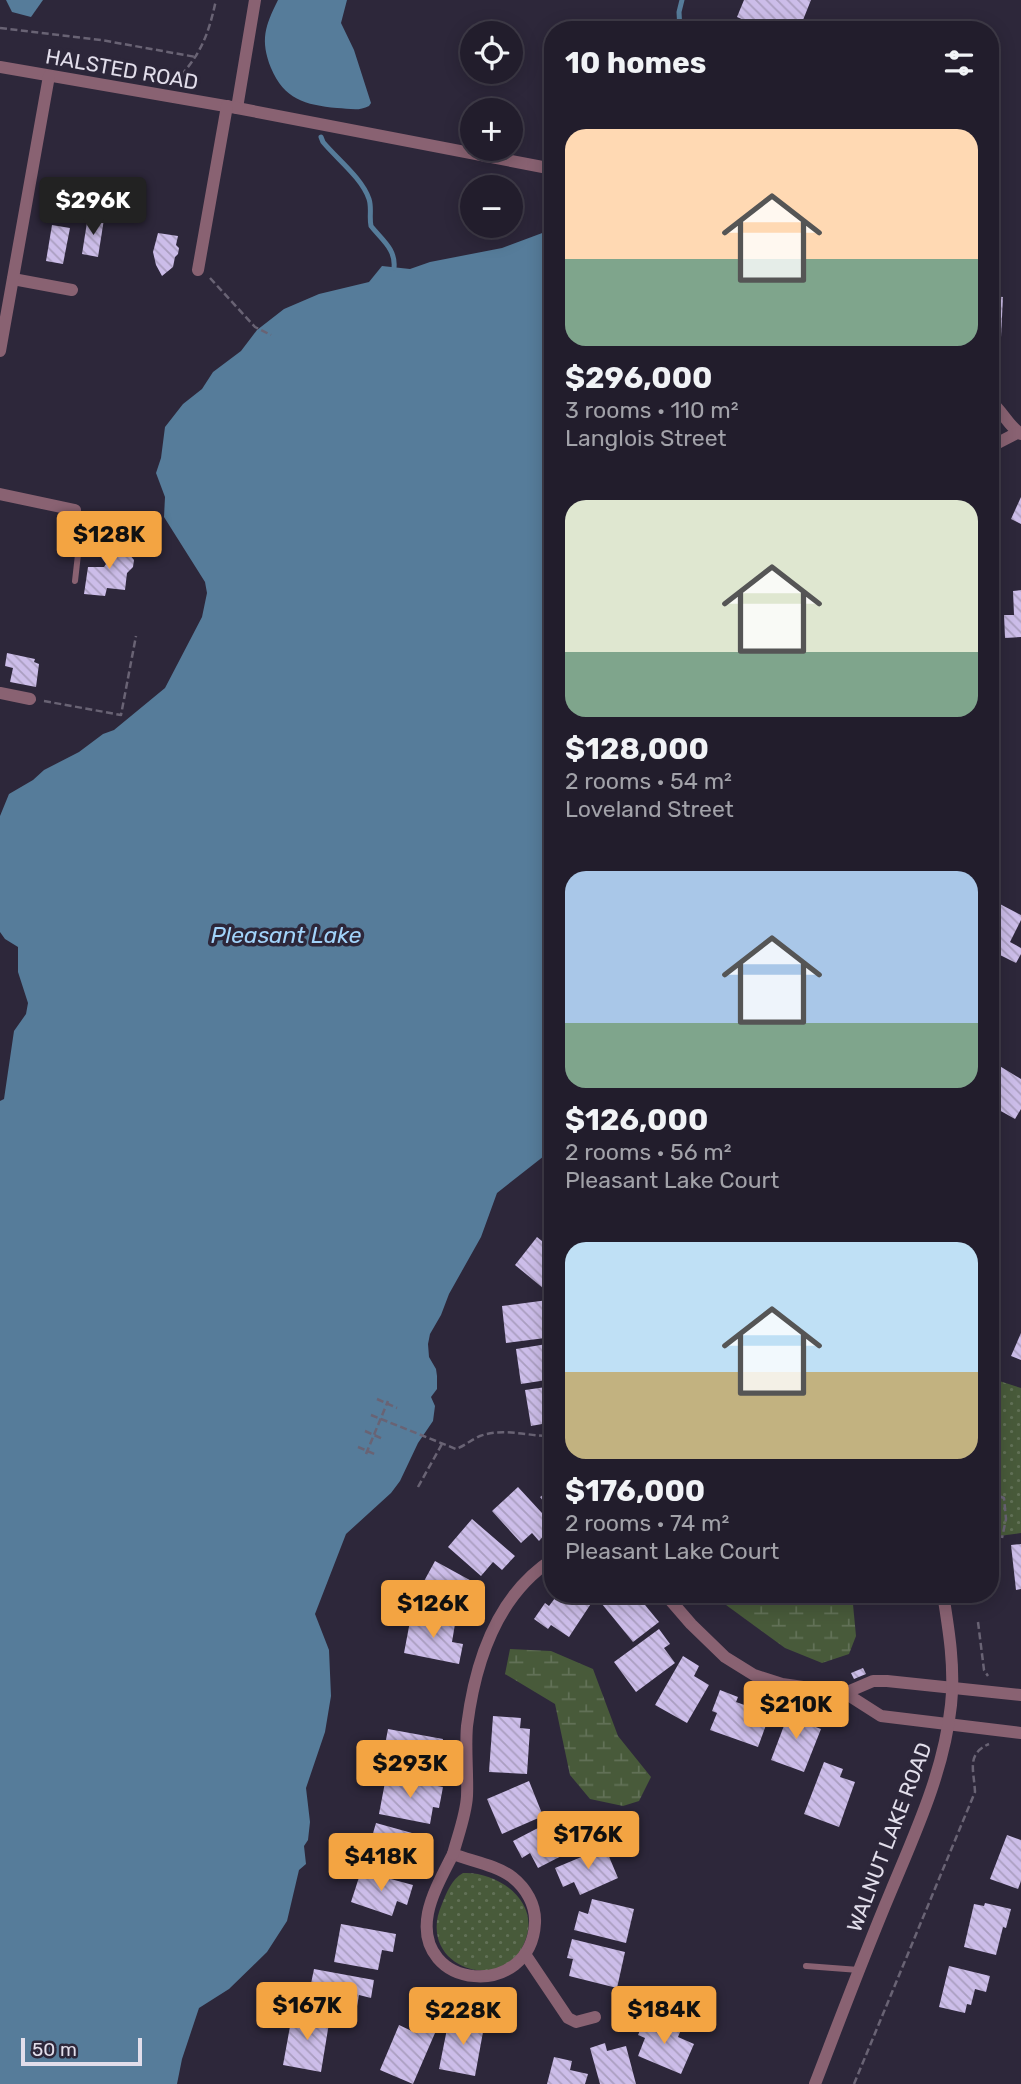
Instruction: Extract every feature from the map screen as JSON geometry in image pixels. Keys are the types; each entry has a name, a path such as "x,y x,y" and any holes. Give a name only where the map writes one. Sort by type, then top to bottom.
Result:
{"street":[{"path":"202,272 232,107 256,0"},
{"name":"HALSTED ROAD","path":"0,67 232,107"},
{"path":"0,351 49,76"},
{"path":"232,107 544,167"},
{"path":"13,279 72,290"},
{"path":"999,410 1019,433 999,443"},
{"path":"0,494 75,510"},
{"path":"0,693 30,699"},
{"path":"453,1854 510,1875 523,1887 532,1903 535,1920 533,1938 525,1954 512,1967 496,1975 478,1978 460,1974 444,1965 432,1950 427,1931 428,1913 453,1854 467,1798 467,1724 477,1673 491,1631 515,1594 534,1571 544,1565"},
{"path":"673,1603 725,1657 754,1675 782,1684 845,1693 881,1716 1021,1733"},
{"name":"WALNUT LAKE ROAD","path":"815,2084 934,1784 949,1724 953,1688 952,1655 944,1603"},
{"path":"845,1693 873,1681 1021,1695"},
{"path":"525,1954 568,2018 576,2022 595,2017"}],"lane":[{"path":"75,510 82,519 75,581"},
{"path":"806,1966 859,1970"}],"path":[{"path":"170,96 173,84 203,47 216,0"},
{"path":"0,28 101,40 196,57"},
{"path":"202,272 256,327 271,335"},
{"path":"30,699 121,715 135,636"},
{"path":"377,1399 397,1408"},
{"path":"367,1452 388,1403"},
{"path":"371,1415 456,1449 479,1436 499,1433 544,1436"},
{"path":"365,1431 383,1439"},
{"path":"418,1487 442,1444"},
{"path":"358,1447 377,1455"},
{"path":"999,1496 1004,1498 1006,1520 1002,1538"},
{"path":"978,1622 984,1670 991,1680 992,1692"},
{"path":"854,2084 975,1792 974,1755 977,1750 989,1744 991,1730"}],"green space":[{"path":"999,1381 1021,1388 1021,1533 999,1536"},
{"path":"723,1603 853,1603 856,1636 849,1654 822,1663 785,1648"},
{"path":"510,1649 551,1651 593,1669 618,1736 651,1777 639,1801 623,1806 590,1799 570,1775 555,1704 505,1674"},
{"path":"463,1873 500,1882 511,1889 526,1909 527,1935 517,1955 502,1966 485,1970 467,1968 452,1959 441,1945 437,1927 442,1904 452,1883"}],"water":[{"path":"6,0 43,0 31,17 12,12"},
{"path":"278,0 347,0 341,23 354,50 371,103 369,106 353,109 315,105 297,98 282,87 271,68 265,41 267,26"},
{"name":"Pleasant Lake","path":"544,232 544,1156 497,1193 481,1237 430,1334 429,1357 437,1376 437,1389 431,1397 435,1406 433,1421 391,1493 346,1534 315,1614 329,1650 331,1696 325,1732 306,1788 310,1822 308,1840 304,1846 306,1864 299,1870 287,1921 267,1952 229,1989 199,2008 182,2059 177,2084 0,2084 0,1101 4,1099 14,1031 26,1014 28,1003 18,972 18,947 5,939 0,932 0,816 9,794 44,770 79,752 103,734 114,730 165,688 202,617 207,593 205,582 164,517 165,497 156,473 165,427 183,404 202,389 213,372 241,351 257,330 284,309 319,294 369,282 382,266 410,269 430,262 502,248"}],"building":[{"path":"744,0 811,0 803,21 746,21 737,17"},
{"path":"88,216 104,219 98,257 82,254"},
{"path":"52,225 70,228 63,264 46,261"},
{"path":"158,233 178,236 176,245 179,248 173,267 162,276 153,252"},
{"path":"999,297 1003,297 999,337"},
{"path":"1021,497 1021,524 1011,519"},
{"path":"110,540 122,553 129,554 134,560 133,567 127,573 125,590 107,588 105,596 84,594 88,567 104,567 106,564 96,550"},
{"path":"1021,590 1021,637 1005,638 1004,615 1014,615 1013,591"},
{"path":"7,653 35,659 34,662 39,664 36,687 10,682 13,668 5,666"},
{"path":"999,904 1021,915 1010,942 1021,948 1016,963 999,954"},
{"path":"999,1066 1021,1079 1021,1109 1015,1119 999,1110"},
{"path":"537,1237 544,1243 544,1289 515,1265"},
{"path":"544,1301 544,1338 506,1343 502,1306"},
{"path":"1021,1333 1021,1360 1011,1356"},
{"path":"544,1344 544,1380 521,1384 516,1349"},
{"path":"544,1387 544,1424 531,1426 525,1390"},
{"path":"518,1487 544,1515 544,1535 539,1541 532,1533 521,1543 492,1511"},
{"path":"472,1519 515,1556 502,1570 493,1562 481,1576 448,1547"},
{"path":"1021,1544 1021,1589 1016,1590 1011,1545"},
{"path":"435,1561 477,1584 468,1601 477,1606 469,1623 417,1594"},
{"path":"545,1603 549,1606 551,1603 591,1603 569,1637 551,1625 548,1629 534,1619"},
{"path":"643,1603 659,1622 633,1642 602,1604"},
{"path":"411,1616 455,1624 452,1642 463,1644 459,1664 404,1653"},
{"path":"659,1629 670,1644 664,1648 675,1663 636,1692 614,1662"},
{"path":"683,1656 699,1666 694,1676 709,1685 687,1723 655,1705"},
{"path":"863,1668 866,1674 854,1679 851,1673"},
{"path":"720,1690 738,1697 736,1702 770,1714 758,1747 710,1730 717,1713 712,1711"},
{"path":"791,1707 809,1714 805,1723 821,1729 804,1772 771,1760"},
{"path":"493,1716 521,1718 520,1728 530,1729 527,1774 489,1772"},
{"path":"388,1729 443,1739 440,1759 436,1759 433,1776 381,1766"},
{"path":"824,1762 843,1769 840,1777 855,1782 839,1827 804,1814"},
{"path":"386,1777 443,1787 439,1808 433,1807 430,1824 379,1814"},
{"path":"529,1781 543,1816 502,1834 487,1799"},
{"path":"561,1816 577,1848 538,1868 530,1853 522,1858 513,1841"},
{"path":"376,1823 430,1838 425,1858 414,1855 409,1872 365,1860"},
{"path":"1007,1835 1021,1840 1021,1881 1018,1889 990,1879"},
{"path":"605,1847 618,1878 580,1895 574,1882 563,1887 555,1868"},
{"path":"361,1871 413,1885 407,1905 397,1901 392,1916 351,1902"},
{"path":"592,1899 634,1909 626,1943 574,1930 579,1911 588,1914"},
{"path":"985,1903 1011,1909 996,1955 964,1947 974,1904 984,1906"},
{"path":"341,1924 396,1934 393,1952 382,1950 378,1970 334,1962"},
{"path":"572,1939 625,1952 617,1988 569,1976 573,1959 567,1958"},
{"path":"949,1966 990,1976 986,1992 975,1989 971,2005 967,2004 965,2013 939,2007"},
{"path":"314,1969 374,1980 371,1998 359,1995 356,2012 307,2003"},
{"path":"302,2012 330,2017 321,2072 283,2065 291,2021 300,2023"},
{"path":"646,2017 680,2032 678,2037 694,2044 681,2074 638,2056 645,2038 638,2035"},
{"path":"466,2018 485,2021 475,2076 439,2069 448,2024 465,2027"},
{"path":"399,2025 416,2033 419,2026 435,2033 413,2084 380,2070"},
{"path":"605,2043 607,2051 626,2046 636,2084 600,2084 590,2048"},
{"path":"554,2057 572,2061 570,2070 588,2074 585,2084 547,2084"}],"waterway":[{"path":"680,21 682,0"},
{"path":"321,137 366,191 370,202 371,226 391,250 394,268"}]}
